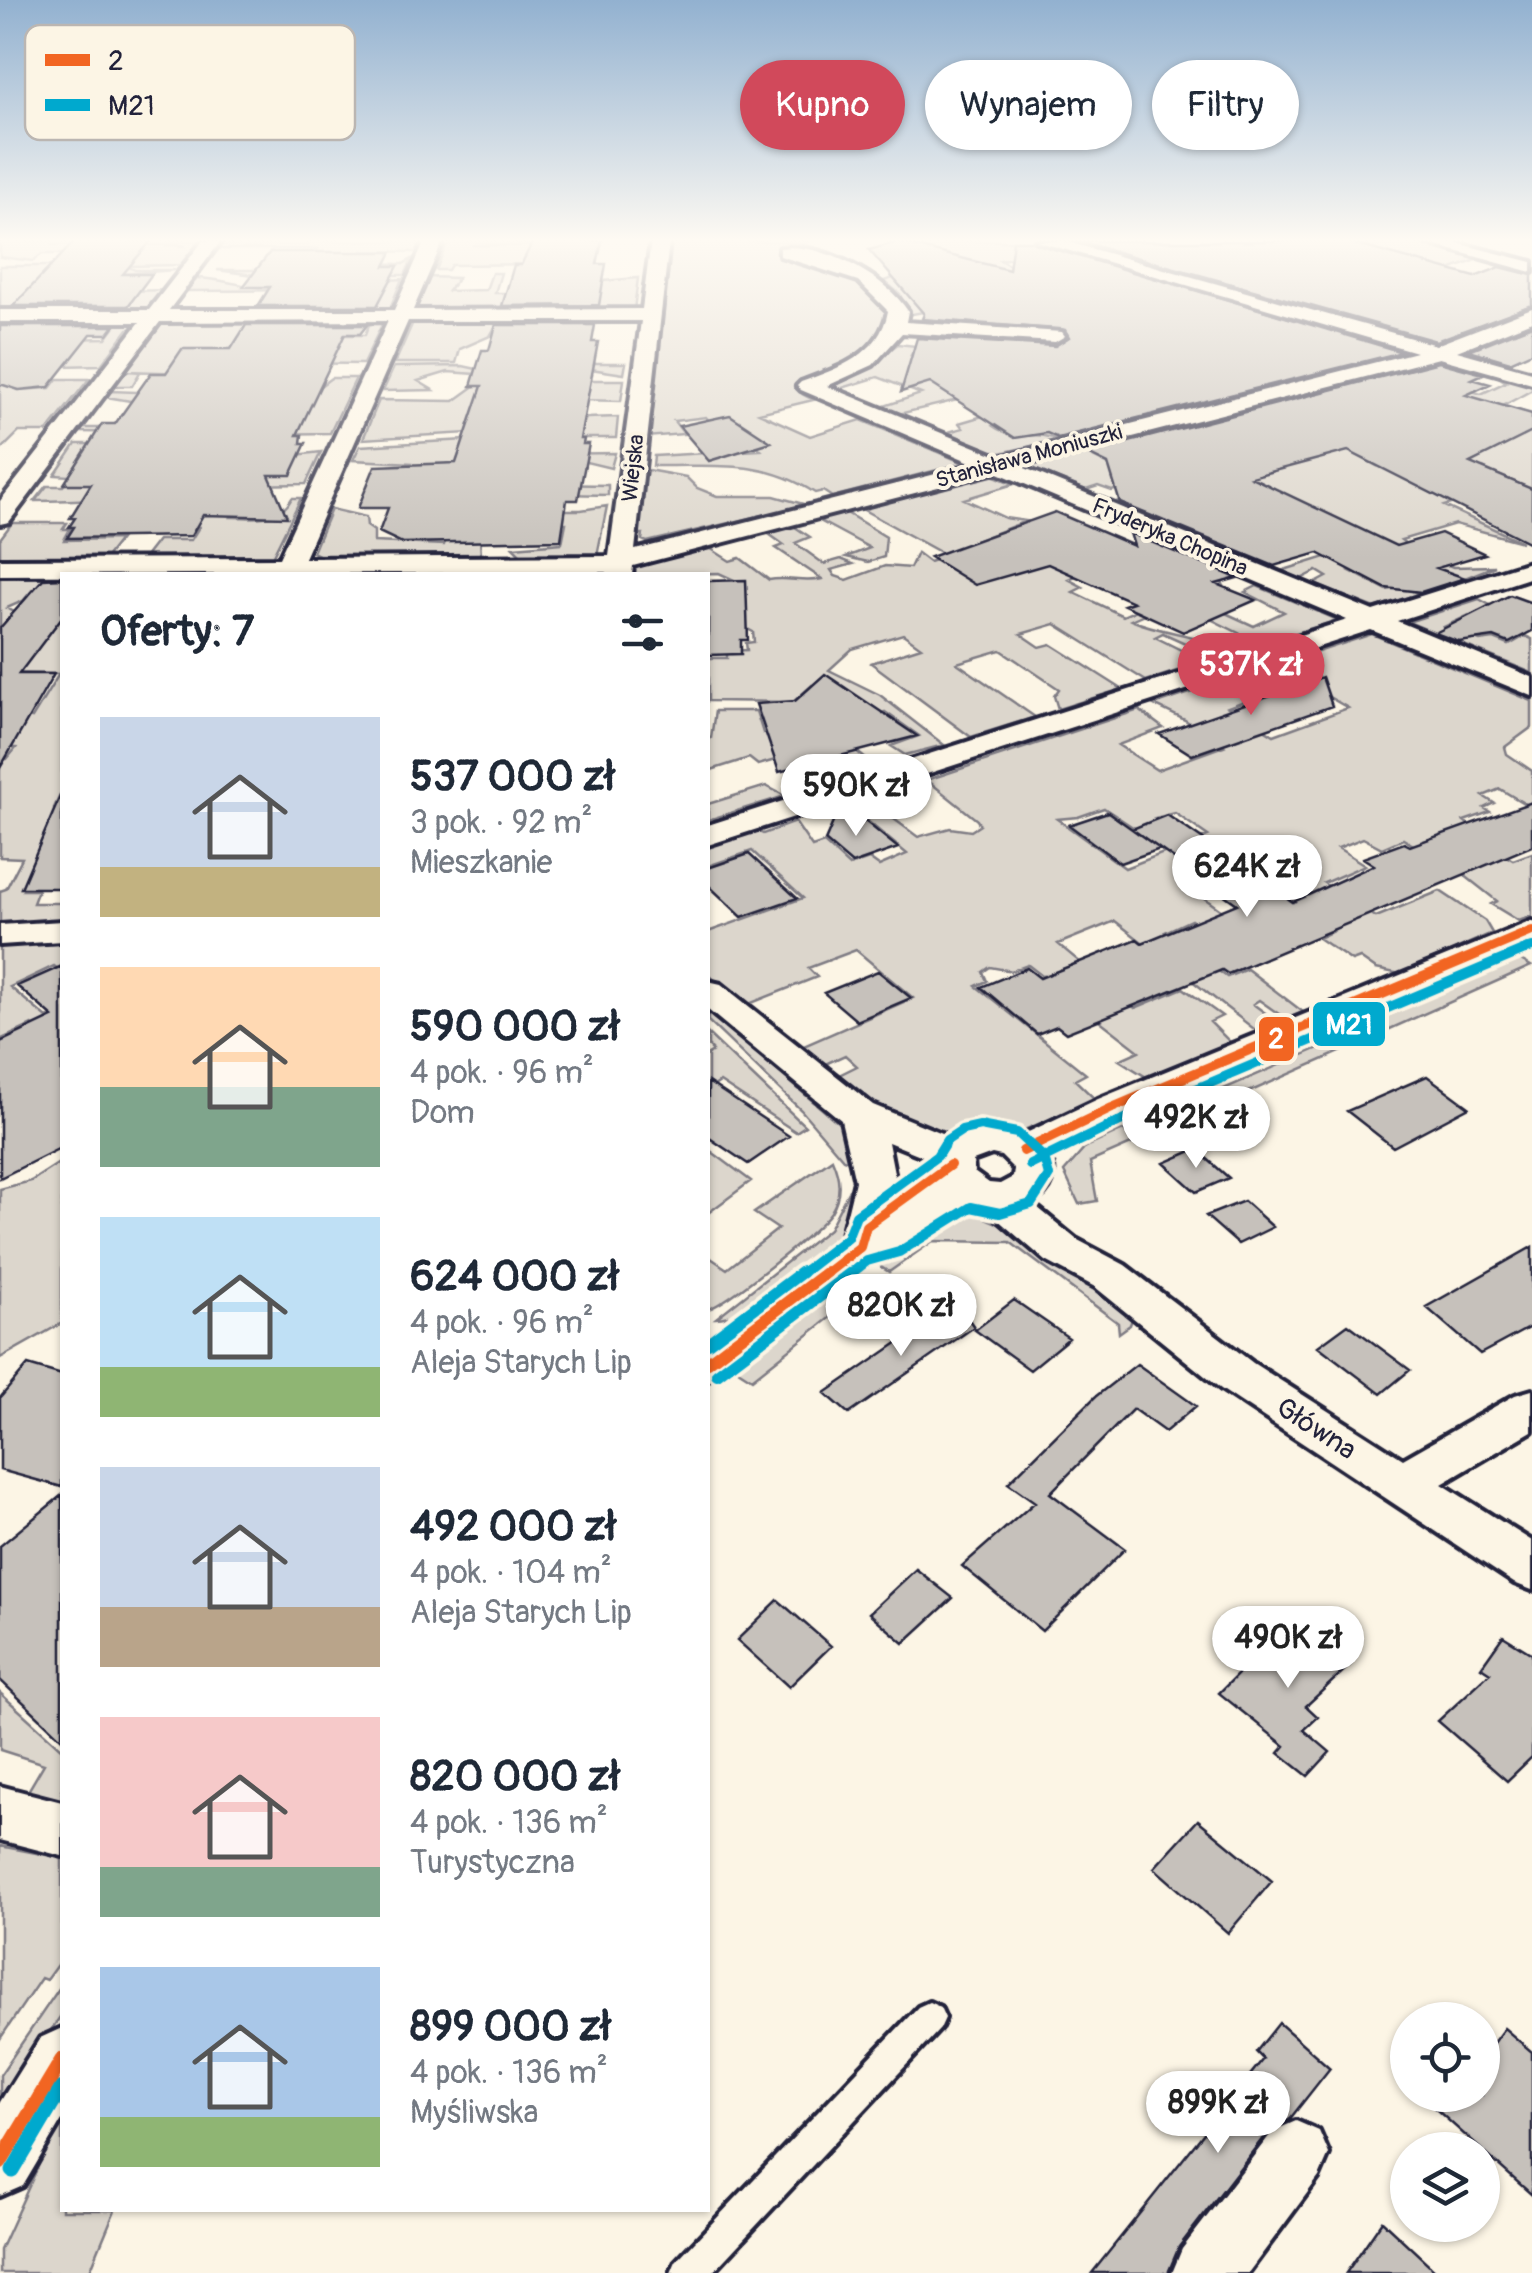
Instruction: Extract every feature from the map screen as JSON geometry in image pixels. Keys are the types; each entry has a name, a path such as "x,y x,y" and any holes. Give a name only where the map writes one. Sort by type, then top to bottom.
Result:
{"street":[{"path":"0,517 130,347"},
{"path":"286,570 385,347"},
{"name":"Wiejska","path":"620,568 647,347"},
{"name":"Fryderyka Chopina","path":"884,347 872,357 808,386 1532,687"},
{"path":"1421,347 1532,378"},
{"name":"Stanisława Moniuszki","path":"0,567 620,568 996,464 1451,347"},
{"path":"710,834 1532,569"},
{"path":"863,1236 892,1239 987,1175 1112,1108 1532,930"},
{"path":"0,935 60,931"},
{"path":"710,994 858,1114 987,1175"},
{"path":"710,1360 863,1236 874,1206 878,1178 858,1114"},
{"name":"Główna","path":"987,1175 1061,1250 1110,1276 1217,1362 1532,1568"},
{"path":"1400,1485 1532,1408"},
{"path":"0,1812 60,1829"},
{"path":"0,2163 60,2063"},
{"path":"1206,2273 1296,2154"}],"lane":[{"path":"688,2273 929,2018"}],"shaded area":[{"path":"61,347 114,347 101,365 62,366"},
{"path":"144,347 371,347 363,364 287,363 319,387 331,378 356,378 330,433 265,434 296,455 321,452 306,484 35,501 47,486 63,486 70,476 55,475 76,444 128,444 160,433 80,432 83,428 154,428 136,402 107,397 111,391 162,393 186,373 127,371 140,372 132,386 115,386"},
{"path":"402,347 464,347 460,349 456,363 395,363"},
{"path":"499,347 529,347 539,363 626,363 624,374 584,368 587,380 624,380 621,401 534,399 568,423 618,417 616,438 547,438 543,454 615,453 611,468 578,460 547,484 608,485 608,495 513,493 509,510 607,506 597,556 523,557 513,547 562,543 566,523 485,523 480,537 481,557 323,557 313,552 331,509 366,517 367,526 374,531 374,542 444,545 451,515 450,484 408,482 412,463 353,460 360,446 466,440 468,433 363,439 379,400 454,401 490,375 448,372 418,381 433,390 383,391 394,367 463,366 486,371"},
{"path":"656,347 874,347 796,386 811,393 804,395 813,400 759,413 810,436 861,420 964,463 832,497 756,469 653,466 654,456 761,450 738,426 716,429 706,417 674,421 684,434 646,437"},
{"path":"894,347 915,347 911,355 964,355 965,347 996,347 993,361 1045,364 1046,347 1396,347 1410,351 1317,374 1248,363 1289,381 1248,368 1140,415 1146,418 1139,419 1085,396 993,426 1009,433 1058,440 996,454 948,432 963,428 959,423 983,416 995,391 899,414 881,407 921,394 878,377 839,389 831,386 857,374"},
{"path":"1401,368 1481,394 1506,382 1494,374 1532,385 1532,390 1503,406 1532,432 1532,490 1483,468 1467,472 1482,494 1444,506 1522,542 1455,524 1401,540 1417,553 1453,567 1495,566 1455,582 1391,551 1384,560 1350,571 1387,590 1404,587 1418,594 1375,608 1314,584 1327,577 1317,571 1301,579 1281,571 1326,557 1325,553 1248,546 1234,551 1177,528 1219,520 1151,513 1148,516 1116,502 1126,498 1156,444 1142,434 1163,429 1178,436 1199,431 1183,423 1243,409 1256,416 1319,417 1356,455 1377,466 1391,432 1302,394 1346,383 1461,409 1377,375"},
{"path":"0,371 18,390 50,388 57,379 89,379 47,432 19,432 0,451"},
{"path":"1130,437 1138,443 1095,458 1141,481 1112,491 1098,486 1086,490 1024,465"},
{"path":"642,469 686,477 697,488 717,496 774,496 807,505 647,542 642,540 643,534 635,534"},
{"path":"990,474 1014,484 964,499 1005,518 1026,521 963,546 1083,565 1146,540 1169,549 1106,564 1068,579 1083,587 1073,592 1123,616 1174,594 1172,571 1197,561 1233,576 1221,581 1224,586 1210,606 1254,626 1284,612 1245,592 1257,586 1338,620 1261,644 1174,601 1131,620 1236,653 1218,658 1163,633 1155,637 1205,662 1146,681 1055,624 1021,634 1040,647 1051,644 1122,689 1058,709 1054,696 1059,689 1001,650 957,663 1035,717 971,737 871,663 921,647 903,634 852,649 829,670 880,695 944,745 905,755 891,746 919,736 885,712 833,732 872,764 833,771 833,764 820,768 803,752 758,765 749,758 710,770 715,711 756,711 763,733 824,727 844,705 812,685 793,702 710,701 710,658 727,658 727,651 747,650 746,643 754,642 753,632 744,627 710,627 710,601 739,600 734,580 710,572 632,572 633,566 705,545 730,561 740,558 769,580 822,579 776,548 784,545 766,532 792,525 810,537 795,543 824,564 841,559 853,564 831,570 847,580 885,566 910,568 917,553 929,562 947,556 860,508"},
{"path":"244,490 231,517 274,515 292,498 301,498 272,557 144,558 158,540 191,540 199,527 172,527"},
{"path":"845,512 886,537 884,557 868,562 846,557 870,548 816,519"},
{"path":"12,523 67,523 63,529 70,529 64,540 120,539 106,557 0,558 0,539"},
{"path":"60,574 54,589 33,589 23,601 7,608 14,612 10,619 60,619 60,795 54,808 60,808 60,836 52,836 23,890 38,890 33,903 60,903 60,919 0,925 0,891 6,889 22,858 0,857 0,759 7,759 16,748 0,747 23,716 32,718 59,674 7,673 0,639 0,575"},
{"path":"1479,599 1497,609 1478,618 1469,615 1444,627 1480,641 1494,639 1509,645 1525,636 1532,639 1532,673 1408,622"},
{"path":"1372,634 1532,701 1532,727 1505,747 1507,754 1532,771 1532,808 1500,789 1483,796 1494,803 1484,808 1490,812 1464,821 1473,828 1466,832 1513,860 1532,853 1532,916 1519,921 1491,904 1497,901 1464,875 1403,839 1382,848 1363,838 1338,848 1365,865 1324,883 1376,917 1440,891 1485,921 1492,933 1400,974 1376,969 1360,958 1352,961 1318,938 1333,931 1239,864 1206,877 1195,870 1175,877 1240,924 1212,935 1191,920 1165,932 1227,977 1247,969 1303,1012 1286,1019 1259,1000 1253,1004 1279,1023 1260,1031 1254,1029 1115,921 1058,944 1135,1008 1183,988 1222,1016 1210,1022 1231,1043 1148,1078 1119,1060 1139,1051 1028,965 1012,971 990,967 983,972 987,981 976,986 1086,1074 1075,1080 1096,1100 1017,1133 933,1133 873,1107 835,1077 857,1066 845,1055 821,1066 799,1048 913,998 856,950 808,968 817,977 749,1004 741,1003 710,976 710,931 803,898 752,851 710,865 710,843 753,829 763,834 795,822 812,847 824,843 849,866 869,859 879,866 907,854 865,819 841,807 867,799 918,837 950,828 971,831 980,825 977,820 927,780 1139,710 1163,728 1118,745 1157,770 1224,746 1154,705 1247,674 1274,690 1228,707 1274,735 1348,708 1275,666","holes":["1104,808 1163,847 1185,838 1155,818 1175,813 1208,836 1125,868 1057,819"]},
{"path":"766,786 785,796 710,819 710,803"},
{"path":"60,939 60,970 54,966 10,987 47,1018 60,1012 60,1064 28,1079 43,1034 32,1025 0,1040 0,942"},
{"path":"1519,959 1531,966 1381,1033 1370,1024"},
{"path":"710,1014 841,1125 851,1136 862,1166 843,1159 801,1110 710,1023"},
{"path":"710,1036 805,1126 796,1132 720,1082 710,1089"},
{"path":"1344,1037 1356,1045 1217,1106 1205,1097"},
{"path":"1180,1107 1193,1117 1090,1162 1097,1201 1079,1204 1064,1172 1086,1147 1123,1130 1128,1134 1145,1127 1141,1122"},
{"path":"710,1150 751,1181 710,1212"},
{"path":"832,1159 839,1186 831,1212 771,1266 710,1308 710,1257 727,1269 778,1229 754,1213"},
{"path":"60,1162 60,1324 0,1358 0,1189 31,1181"},
{"path":"863,1184 852,1223 824,1254 767,1297 716,1318 829,1229 849,1190"},
{"path":"971,1212 1002,1225 1031,1248 1041,1244 1132,1319 1130,1325 1119,1333 1118,1323 1010,1242 933,1241 889,1272 876,1264 876,1259 933,1223 941,1229"},
{"path":"851,1276 870,1286 752,1379 735,1368 735,1362"},
{"path":"0,1693 60,1747 60,1813 21,1803 44,1764 0,1750"},
{"path":"0,1846 60,1858 60,1961 46,1980 41,1978 0,2039"},
{"path":"60,1987 60,2017 0,2104 0,2075"},
{"path":"60,2118 60,2212 114,2212 89,2273 0,2273 0,2250"}],"building":[{"path":"0,347 81,347 49,387 19,390 0,384"},
{"path":"339,347 297,435 302,435 301,443 306,443 291,475 269,475 287,517 203,515 191,536 67,538 74,527 69,527 75,518 70,518 91,484 64,484 102,424 115,424 151,373 166,373 182,349"},
{"path":"597,347 580,439 589,444 578,500 567,500 561,540 402,543 379,532 388,508 358,508 375,466 456,463 482,386 471,386 482,350"},
{"path":"914,347 1386,347 1402,352 1058,438 1047,433 1015,438 930,383 901,392"},
{"path":"1532,347 1532,352 1510,362 1469,350"},
{"path":"1439,362 1483,374 1472,379 1490,384 1466,395 1532,414 1532,432 1470,463 1532,489 1532,544 1348,451 1251,477 1396,546 1441,533 1485,554 1437,568 1465,578 1421,592 1385,588 1318,553 1274,566 1120,503 1108,464 1086,453"},
{"path":"730,415 771,442 709,461 679,426"},
{"path":"1055,512 1134,546 1130,533 1237,578 1216,584 1256,600 1183,632 1124,605 1133,602 1048,564 975,585 930,557"},
{"path":"60,578 60,620 19,674 54,674 0,768 0,628 43,579"},
{"path":"746,580 748,640 741,640 741,654 710,655 710,581"},
{"path":"1510,595 1532,603 1532,631 1509,643 1494,637 1459,642 1435,633"},
{"path":"825,674 917,736 779,772 756,704 795,701"},
{"path":"1322,677 1332,706 1192,755 1159,734"},
{"path":"60,797 60,888 21,888"},
{"path":"1532,802 1532,846 1228,974 1222,970 1066,1033 1057,1026 1037,1034 981,987 1027,968 1040,978 1137,939 1142,943 1237,904 1132,829 1167,815 1293,902 1374,865 1363,858 1404,843 1410,846"},
{"path":"840,806 898,848 852,864 825,841"},
{"path":"1108,812 1160,849 1120,863 1069,825"},
{"path":"749,854 797,898 742,917 710,887 710,867"},
{"path":"60,967 60,1148 0,1178 0,1042 53,1017 17,986"},
{"path":"878,971 911,998 857,1021 824,993"},
{"path":"1427,1076 1469,1107 1393,1147 1347,1111"},
{"path":"710,1083 789,1136 748,1164 710,1138"},
{"path":"1196,1149 1229,1178 1196,1192 1164,1163"},
{"path":"1244,1201 1273,1227 1238,1244 1206,1216"},
{"path":"1532,1247 1532,1326 1480,1354 1426,1307"},
{"path":"1014,1300 1069,1338 1030,1370 975,1330"},
{"path":"957,1302 974,1327 849,1414 825,1393"},
{"path":"1348,1324 1410,1370 1381,1394 1318,1346"},
{"path":"1137,1364 1196,1406 1165,1432 1133,1409 1050,1493 1125,1549 1042,1631 962,1566 1035,1502 1008,1483 1095,1397"},
{"path":"28,1365 60,1374 60,1486 0,1470 0,1398"},
{"path":"60,1497 60,1737 0,1680 0,1546"},
{"path":"916,1569 953,1598 904,1643 869,1613"},
{"path":"778,1600 831,1646 789,1687 737,1640"},
{"path":"1294,1618 1351,1664 1306,1706 1318,1717 1304,1730 1330,1752 1308,1776 1279,1753 1285,1746 1219,1693"},
{"path":"1503,1636 1532,1654 1532,1757 1507,1781 1438,1721 1490,1673 1481,1667"},
{"path":"1198,1820 1272,1881 1228,1933 1154,1868"},
{"path":"1279,2023 1330,2068 1289,2120 1270,2129 1179,2247 1168,2273 1092,2273 1263,2059 1256,2052"},
{"path":"1504,2028 1532,2052 1532,2195 1500,2166 1500,2132 1461,2132 1439,2112 1500,2112 1500,2033"},
{"path":"1382,2221 1390,2228 1390,2242 1405,2242 1438,2273 1346,2273"}],"transit line":[{"name":"2","path":"1023,1151 1112,1108 1532,931"},
{"name":"M21","path":"1030,1165 1118,1122 1532,947"},
{"name":"M21","path":"710,1341 847,1238 856,1215 937,1156 947,1140 962,1130 999,1127 1017,1133 1044,1158 1049,1176 1031,1204 1000,1213 971,1207 899,1252 867,1261 717,1374"},
{"name":"2","path":"710,1360 860,1247 866,1226 950,1165"},
{"name":"2","path":"0,2163 60,2063"},
{"name":"M21","path":"13,2171 60,2091"}]}
